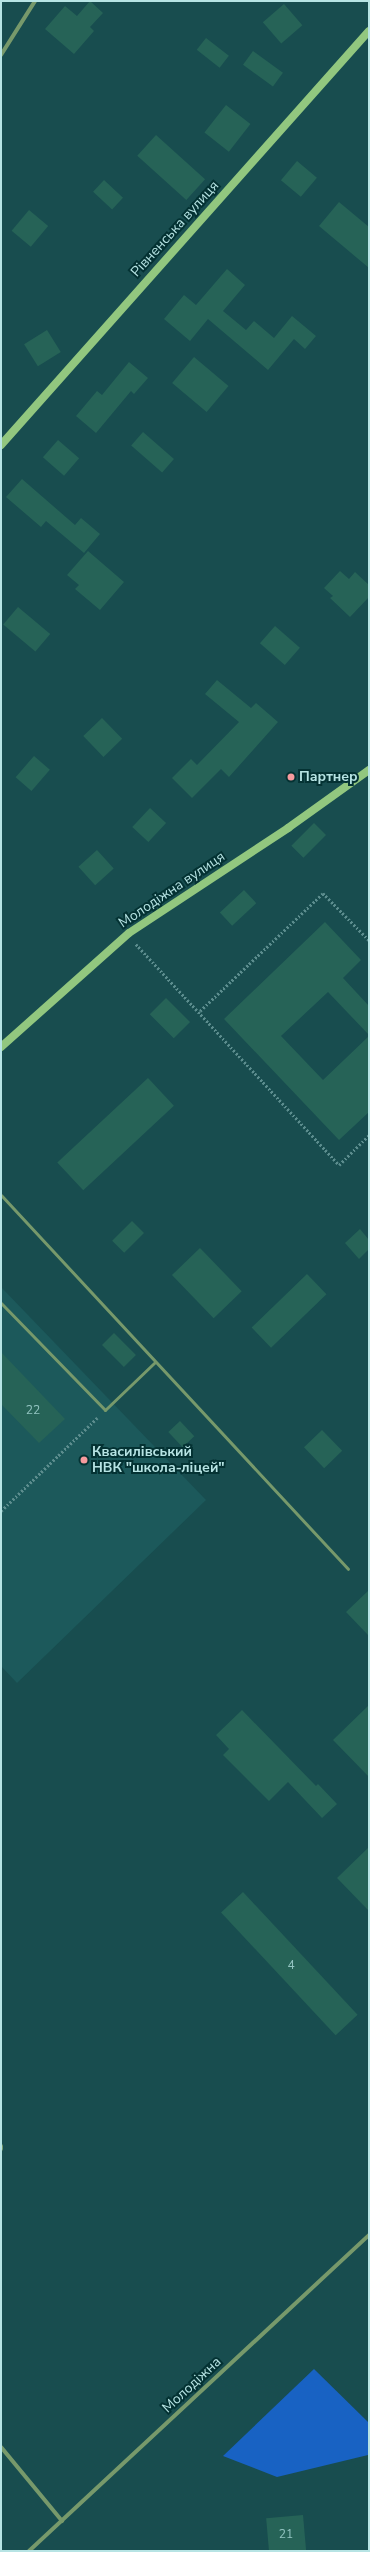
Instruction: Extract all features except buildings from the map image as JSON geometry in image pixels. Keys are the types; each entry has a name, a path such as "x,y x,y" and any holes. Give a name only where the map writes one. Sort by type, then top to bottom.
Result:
{"main road":[{"name":"Рівненська вулиця","path":"1,445 369,31"},
{"name":"Молодіжна вулиця","path":"1,1047 127,935 288,828 369,770"}],"street":[{"path":"1,55 35,1"},
{"name":"Молодіжна","path":"29,2551 369,2235"},
{"path":"1,2447 62,2521"}],"lane":[{"path":"1,1196 348,1570"},
{"path":"1,1303 105,1410 155,1362"}],"path":[{"path":"200,1011 323,893 369,940"},
{"path":"127,935 200,1011 339,1165 369,1135"},
{"path":"1,1511 105,1410"}],"shaded area":[{"name":"Квасилівський НВК \"школа-ліцей\"","path":"1,1287 206,1500 17,1683 1,1666"}],"water":[{"path":"314,2369 368,2422 368,2455 277,2477 223,2456"}],"place":[{"name":"Партнер","path":"291,777"},
{"name":"Квасилівський НВК \"школа-ліцей\"","path":"84,1460"}]}
